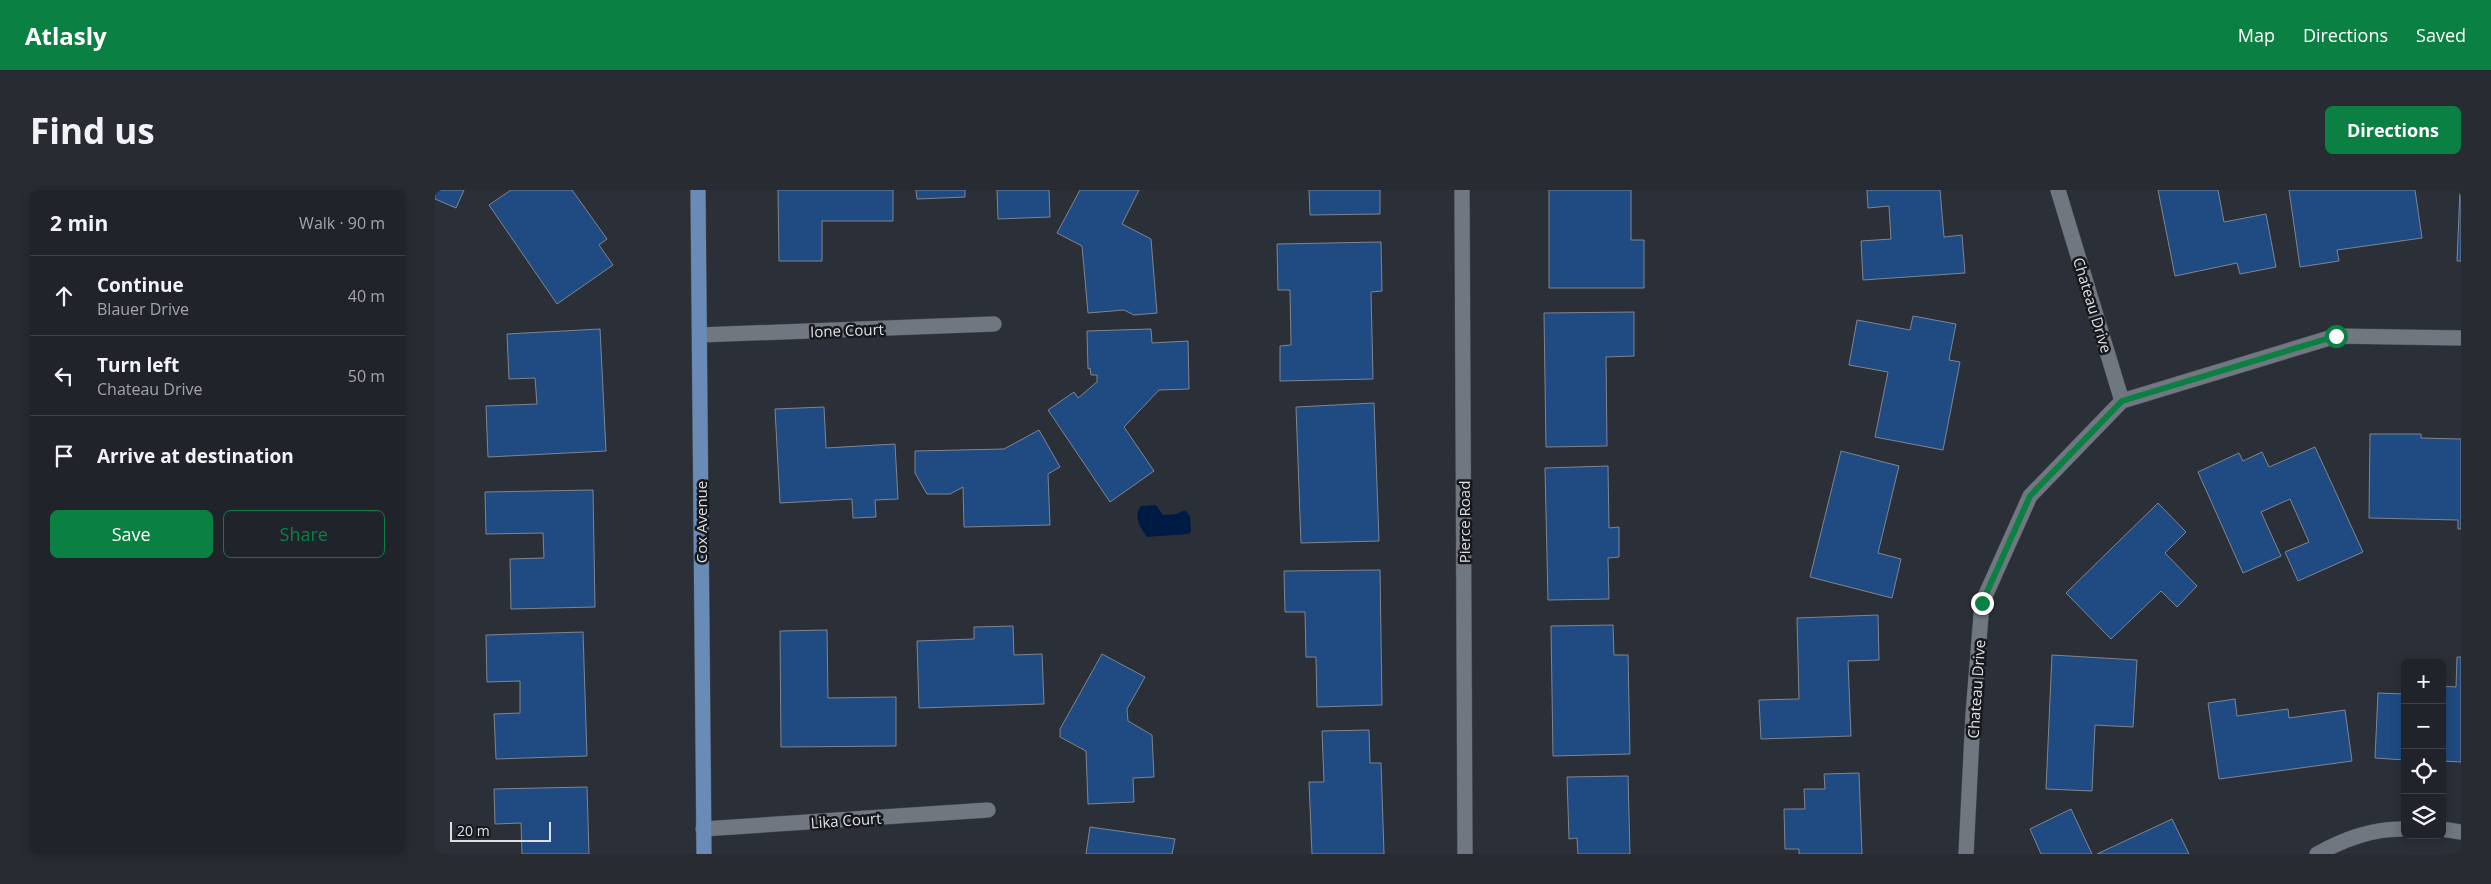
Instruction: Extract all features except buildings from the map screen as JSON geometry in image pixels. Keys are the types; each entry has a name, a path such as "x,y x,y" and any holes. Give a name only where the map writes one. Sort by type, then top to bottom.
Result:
{"main road":[{"name":"Cox Avenue","path":"698,190 704,854"}],"street":[{"name":"Pierce Road","path":"1462,190 1465,854"},
{"name":"Chateau Drive","path":"1966,854 1973,715 1982,603 2030,496 2122,401 2058,190"},
{"name":"Ione Court","path":"699,336 994,324"},
{"path":"2122,401 2336,336 2461,338"},
{"name":"Lika Court","path":"703,828 988,810"},
{"path":"2317,854 2339,842 2383,828 2401,829"},
{"path":"2446,830 2461,832"}],"water":[{"path":"1156,505 1163,515 1176,514 1185,510 1190,516 1191,531 1189,534 1147,537 1138,522 1139,510 1141,506"}],"route":[{"path":"1982,603 2030,496 2122,401 2336,336"}]}
